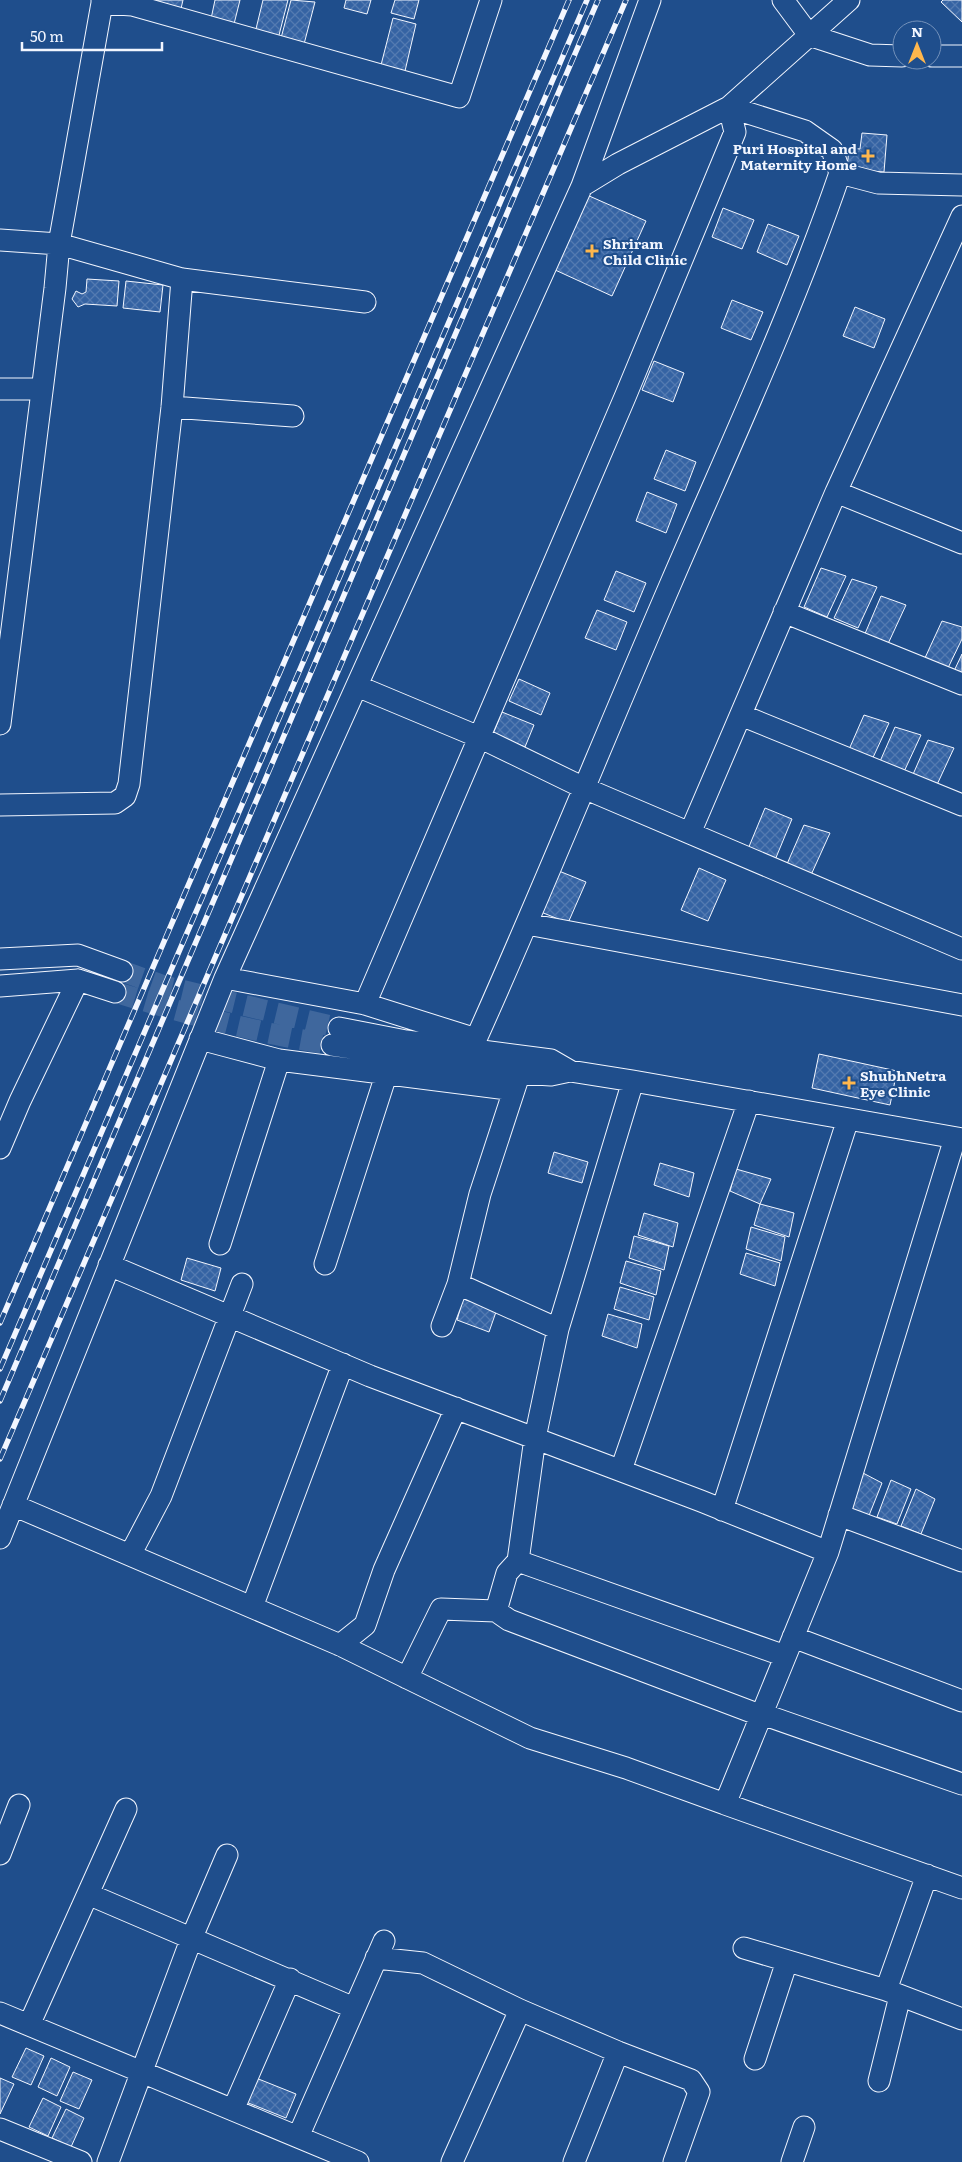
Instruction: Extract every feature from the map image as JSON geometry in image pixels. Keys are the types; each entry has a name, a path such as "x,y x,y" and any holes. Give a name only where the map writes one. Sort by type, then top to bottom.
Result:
{"street":[{"path":"0,724 59,244 102,1 132,5 459,97 491,0"},
{"path":"0,1538 225,978 582,186 650,0"},
{"path":"783,0 809,35 870,55 892,56"},
{"path":"582,186 618,164 729,107 849,0"},
{"path":"942,56 962,56"},
{"path":"481,1052 527,924 814,250 840,174 832,150 805,132 729,107"},
{"path":"365,1004 625,397 735,132 729,107"},
{"path":"840,174 878,183 962,185"},
{"path":"690,833 836,492 962,216"},
{"path":"0,240 59,244 182,280 365,302"},
{"path":"0,804 115,802 125,796 129,784 172,407 182,280"},
{"path":"0,389 41,389"},
{"path":"172,407 293,416"},
{"path":"836,492 962,543"},
{"path":"784,612 962,684"},
{"path":"357,686 479,737 584,788 962,949"},
{"path":"741,715 962,805"},
{"path":"527,924 962,1005"},
{"path":"0,958 78,954 122,971"},
{"path":"225,978 365,1004 481,1052 517,1082"},
{"path":"0,1148 10,1102 78,980"},
{"path":"0,986 78,980 115,992"},
{"path":"335,1037 398,1039 481,1052 551,1060 570,1071"},
{"path":"200,1039 278,1060 387,1072 517,1082 570,1071 959,1138 828,1552 725,1804"},
{"path":"220,1244 278,1060"},
{"path":"325,1264 387,1072"},
{"path":"496,1611 507,1573 518,1561 535,1438 558,1329 633,1081"},
{"path":"442,1326 458,1284 480,1194 517,1082"},
{"path":"621,1470 749,1101"},
{"path":"722,1510 848,1119"},
{"path":"109,1265 343,1364 621,1470 828,1552"},
{"path":"130,1555 161,1496 242,1284"},
{"path":"458,1284 558,1329"},
{"path":"252,1607 343,1364"},
{"path":"340,1645 365,1625 384,1570 456,1408"},
{"path":"13,1505 340,1645 530,1738 626,1768 962,1888"},
{"path":"840,1515 962,1561"},
{"path":"518,1561 962,1701"},
{"path":"407,1678 441,1609 496,1611 509,1620 748,1710 962,1784"},
{"path":"0,1854 19,1805"},
{"path":"30,2025 126,1809"},
{"path":"108,2162 192,1937 227,1855"},
{"path":"879,2081 893,1993 927,1876"},
{"path":"88,1894 354,2008"},
{"path":"744,1948 893,1993 962,2020"},
{"path":"298,2137 380,1950 423,1963 520,2010 618,2052 691,2080 700,2092 674,2162"},
{"path":"755,2059 787,1961"},
{"path":"233,2110 290,1979"},
{"path":"452,2162 520,2010"},
{"path":"0,2013 358,2162"},
{"path":"574,2162 618,2052"},
{"path":"792,2162 804,2127"},
{"path":"0,2130 81,2162"}],"building":[{"path":"158,0 183,0 180,13 156,7"},
{"path":"215,0 240,0 234,24 211,19"},
{"path":"263,0 288,0 278,39 255,33"},
{"path":"291,0 315,2 303,48 280,42"},
{"path":"346,0 371,0 367,14 344,8"},
{"path":"395,0 419,0 414,19 391,13"},
{"path":"943,0 962,0 962,22 941,2"},
{"path":"393,18 416,24 405,71 381,65"},
{"path":"862,133 887,135 884,172 847,169 849,148 860,149"},
{"path":"587,195 646,221 612,296 553,269"},
{"path":"723,208 754,220 742,249 712,237"},
{"path":"768,224 799,236 787,265 757,252"},
{"path":"87,279 119,281 117,306 85,304 78,307 72,299 76,291 82,294 86,292"},
{"path":"126,281 163,285 160,312 123,308"},
{"path":"732,300 763,312 751,340 721,328"},
{"path":"855,307 885,319 874,348 843,336"},
{"path":"654,361 684,373 673,402 642,390"},
{"path":"666,450 696,462 685,491 654,479"},
{"path":"647,492 677,504 666,533 636,521"},
{"path":"821,568 846,576 827,617 804,607"},
{"path":"616,571 646,583 634,612 604,600"},
{"path":"852,579 877,587 858,628 834,618"},
{"path":"881,596 906,605 887,646 864,636"},
{"path":"597,610 627,622 616,650 585,638"},
{"path":"942,621 962,627 962,639 947,670 924,660"},
{"path":"962,654 962,675 954,671"},
{"path":"519,679 550,693 541,715 509,701"},
{"path":"502,712 534,725 525,747 493,734"},
{"path":"864,715 889,723 870,764 847,754"},
{"path":"895,727 921,735 902,776 878,766"},
{"path":"928,740 954,748 935,789 911,779"},
{"path":"765,808 792,819 775,860 748,849"},
{"path":"804,825 830,833 811,875 787,864"},
{"path":"699,868 726,880 708,921 681,910"},
{"path":"559,871 586,882 568,923 541,912"},
{"path":"819,1054 897,1071 890,1105 812,1088"},
{"path":"554,1152 588,1162 582,1183 548,1173"},
{"path":"660,1163 694,1173 689,1197 654,1185"},
{"path":"736,1169 771,1179 760,1204 730,1191"},
{"path":"760,1204 794,1213 789,1237 754,1225"},
{"path":"644,1213 678,1223 673,1247 638,1235"},
{"path":"751,1227 785,1237 781,1261 746,1249"},
{"path":"634,1236 669,1246 664,1270 629,1258"},
{"path":"746,1253 780,1263 775,1286 740,1274"},
{"path":"187,1258 221,1268 215,1291 181,1280"},
{"path":"626,1261 661,1271 656,1295 620,1283"},
{"path":"620,1287 654,1297 649,1320 614,1309"},
{"path":"463,1299 497,1309 489,1332 457,1320"},
{"path":"608,1314 642,1324 637,1348 602,1336"},
{"path":"863,1473 882,1483 868,1518 848,1510"},
{"path":"891,1480 911,1489 897,1524 877,1517"},
{"path":"916,1489 935,1499 921,1534 901,1526"},
{"path":"26,2048 44,2056 31,2085 12,2077"},
{"path":"51,2058 70,2067 57,2096 38,2087"},
{"path":"73,2072 92,2080 79,2109 60,2101"},
{"path":"0,2078 14,2084 0,2114"},
{"path":"256,2078 296,2094 286,2118 246,2102"},
{"path":"43,2098 61,2107 48,2136 29,2127"},
{"path":"66,2109 84,2118 71,2147 52,2138"}],"tunnel":[{"path":"122,971 164,986 339,1028"},
{"path":"115,992 222,1022 332,1045"}],"railway":[{"path":"0,1323 569,0"},
{"path":"0,1369 587,0"},
{"path":"0,1401 598,0"},
{"path":"0,1459 626,0"}],"place":[{"name":"Puri Hospital and Maternity Home","path":"868,156"},
{"name":"Shriram Child Clinic","path":"592,251"},
{"name":"ShubhNetra Eye Clinic","path":"849,1083"}]}
